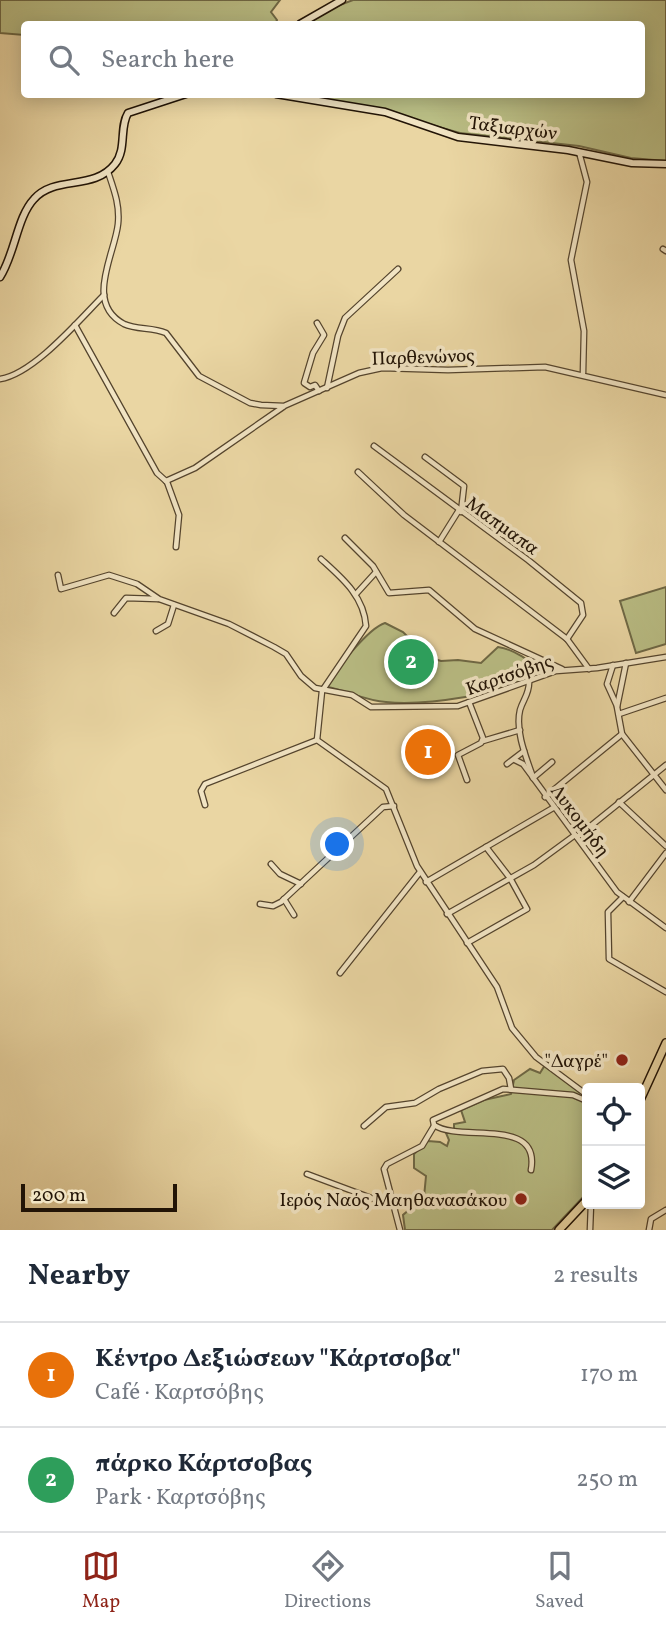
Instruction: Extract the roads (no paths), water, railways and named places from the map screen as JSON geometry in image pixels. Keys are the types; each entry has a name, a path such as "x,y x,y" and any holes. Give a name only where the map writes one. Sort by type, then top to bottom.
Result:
{"main road":[{"path":"645,1089 666,1043"},
{"path":"559,1230 582,1209"}],"street":[{"path":"305,21 342,0"},
{"path":"0,277 16,245 29,205 39,193 52,187 97,178 108,172 120,156 128,113 174,98"},
{"name":"Ταξιαρχών","path":"300,98 385,112 458,137 579,151 632,163 666,164"},
{"path":"579,151 587,187 571,260 584,331 583,374"},
{"path":"0,379 17,374 54,347 104,295 103,279 116,234 118,211 108,172"},
{"path":"327,388 338,336 345,318 398,269"},
{"name":"Παρθενώνος","path":"104,295 116,317 124,323 166,333 193,369 205,380 250,403 284,406 363,371 382,368 448,370 543,367 666,395"},
{"path":"317,323 324,334 313,353 304,383 307,386 317,386 319,391"},
{"path":"75,325 157,473 166,481 179,518 176,547"},
{"path":"166,481 195,468 284,406"},
{"name":"Μαπμαπα","path":"374,446 581,603 583,615 567,639"},
{"path":"425,457 464,486 460,511 439,542"},
{"path":"358,472 439,542 567,639 589,669"},
{"path":"345,538 376,572 389,593 429,590 475,629 563,670"},
{"path":"317,740 322,691 365,629 363,610 356,594 321,559"},
{"path":"356,594 376,572"},
{"path":"58,575 61,589 112,576 142,586 159,599 229,624 286,654 300,676 322,691"},
{"path":"114,613 126,598 159,599"},
{"path":"156,631 168,624 174,605"},
{"name":"Καρτσόβης","path":"322,691 352,695 371,707 440,709 529,683 563,670 613,666 666,657"},
{"path":"617,706 626,663"},
{"path":"613,666 608,687 617,706 622,734 666,790"},
{"path":"529,683 528,695 520,710 520,730 533,778"},
{"path":"619,714 666,698"},
{"path":"468,702 483,741"},
{"path":"467,780 458,755 483,741 520,730"},
{"path":"545,797 622,734"},
{"path":"205,805 201,791 205,784 317,740"},
{"path":"317,740 384,786 420,872 497,986 505,1002 509,1024 527,1048 582,1091"},
{"path":"507,764 524,751"},
{"path":"515,760 523,764 533,778"},
{"name":"Λυκομήδη","path":"552,762 533,778 545,797 622,897 666,928"},
{"path":"447,914 576,836 666,765"},
{"path":"619,802 666,846"},
{"path":"260,904 273,906 284,899 383,807 394,806"},
{"path":"426,882 553,808"},
{"path":"467,943 526,911 526,902 486,846"},
{"path":"629,902 666,853"},
{"path":"271,864 280,874 301,884"},
{"path":"340,973 420,872"},
{"path":"622,897 608,912 609,959 666,992"},
{"path":"284,899 294,915"},
{"path":"364,1126 386,1107 415,1103 439,1089 489,1069 503,1069 509,1078 511,1089"},
{"path":"400,1230 391,1206 385,1166 422,1146 434,1125 433,1120 495,1091 511,1089 573,1095 582,1099"},
{"path":"434,1125 449,1131 513,1136 528,1149 531,1170"},
{"path":"307,1174 391,1206"},
{"path":"589,1209 590,1230"},
{"path":"649,1230 651,1219 666,1210"}],"place":[{"name":"πάρκο Κάρτσοβας","path":"411,662"},
{"name":"Κέντρο Δεξιώσεων \"Κάρτσοβα\"","path":"428,752"},
{"name":"\"Δαγρέ\"","path":"622,1060"},
{"name":"Ιερός Ναός Μαηθανασάκου","path":"521,1199"}]}
